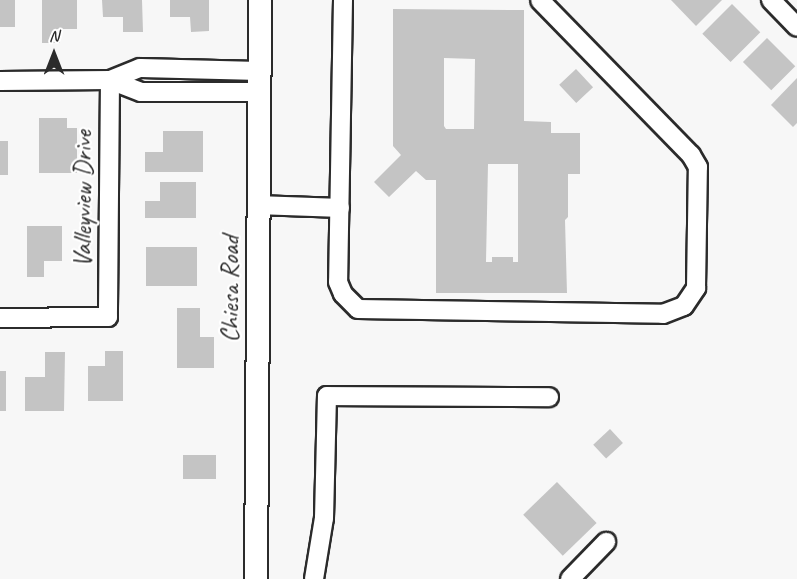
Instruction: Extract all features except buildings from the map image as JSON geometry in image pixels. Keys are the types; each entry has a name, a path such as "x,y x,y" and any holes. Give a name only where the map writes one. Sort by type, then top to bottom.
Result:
{"main road":[{"name":"Chiesa Road","path":"256,579 260,0"}],"street":[{"path":"343,0 338,282 343,294 358,309 663,314 684,306 696,288 698,167 691,155 540,0"},
{"path":"771,0 797,27"},
{"path":"0,81 110,80 141,92 260,82"},
{"name":"Valleyview Drive","path":"0,318 108,317 110,80"},
{"path":"258,206 340,208"},
{"path":"314,579 324,518 327,396 549,398"},
{"path":"570,579 606,543"}]}
